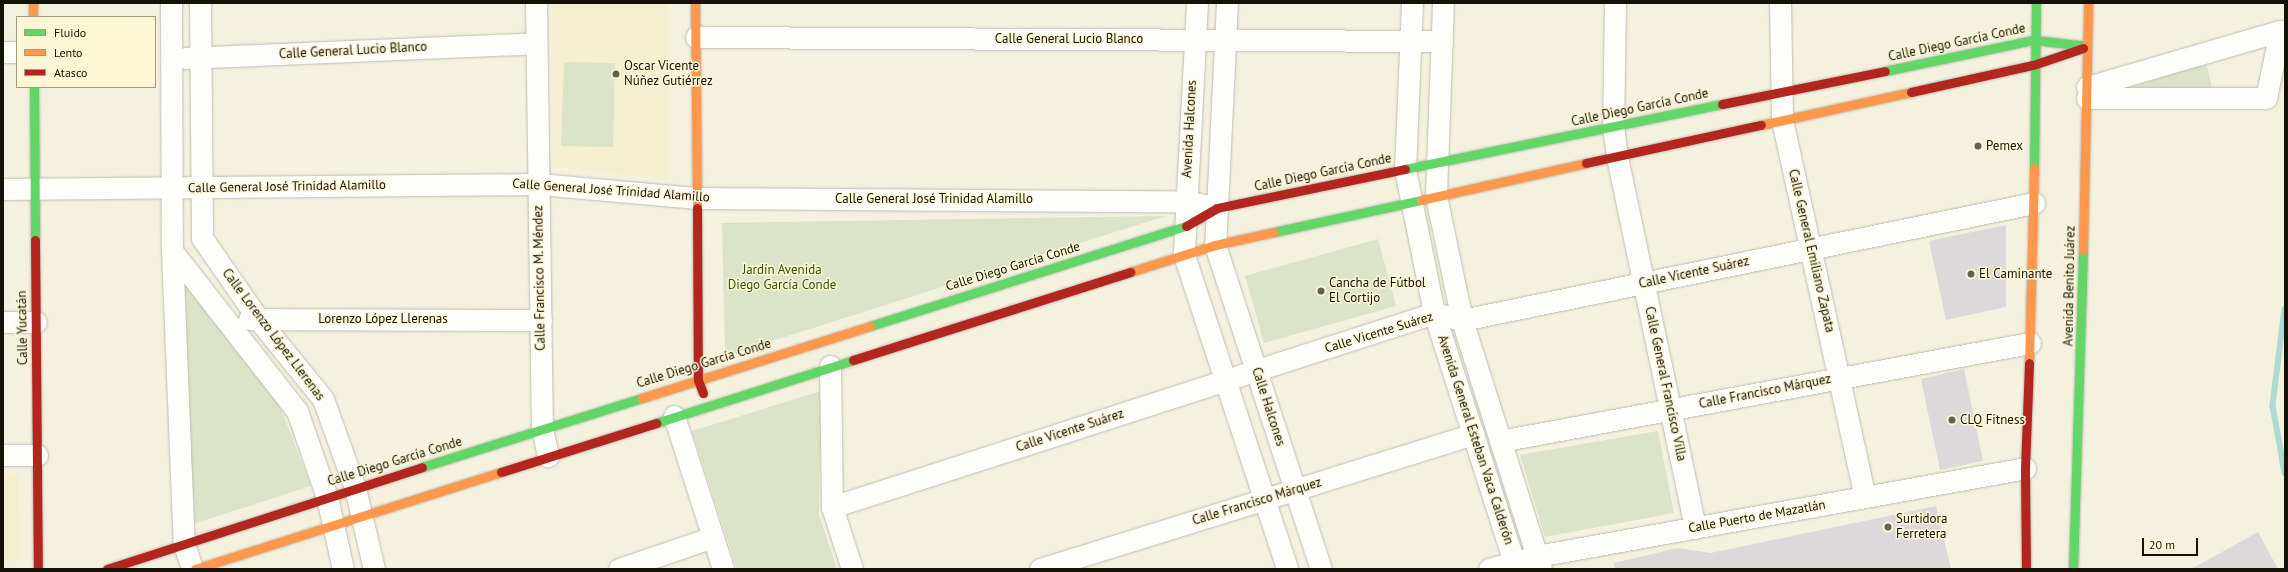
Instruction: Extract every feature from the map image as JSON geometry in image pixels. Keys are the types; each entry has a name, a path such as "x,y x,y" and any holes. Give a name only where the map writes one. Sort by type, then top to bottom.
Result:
{"street":[{"path":"33,3 33,16"},
{"path":"171,3 170,58 172,251 184,544 192,569"},
{"name":"Calle Lorenzo López Llerenas","path":"200,3 200,187 202,238 258,319 323,399 355,488 374,569"},
{"name":"Calle Francisco M. Méndez","path":"536,3 542,429 548,456"},
{"path":"695,3 698,380 707,406"},
{"name":"Avenida Halcones","path":"1184,255 1197,3"},
{"path":"1215,244 1227,3"},
{"name":"Avenida General Esteban Vaca Calderón","path":"1412,3 1405,170 1434,313 1515,565"},
{"name":"Avenida General Esteban Vaca Calderón","path":"1443,3 1436,196 1462,320 1539,563"},
{"name":"Calle General Francisco Villa","path":"1615,3 1613,127 1617,156 1695,528"},
{"name":"Calle General Emiliano Zapata","path":"1780,3 1782,120 1865,497"},
{"path":"2026,569 2025,468 2034,203 2033,65 2036,3"},
{"name":"Avenida Benito Juárez","path":"2074,569 2081,366 2088,3"},
{"path":"2280,31 2266,98 2087,93 2280,31"},
{"name":"Calle General Lucio Blanco","path":"696,37 1442,41"},
{"name":"Calle Diego García Conde","path":"108,569 326,497 1185,227 1217,208 2034,40 2087,46"},
{"name":"Calle General Lucio Blanco","path":"170,58 536,43"},
{"path":"196,569 361,515 1215,244 2033,65 2087,46"},
{"path":"3,52 16,52"},
{"name":"Calle Yucatán","path":"34,88 38,569"},
{"name":"Calle General José Trinidad Alamillo","path":"3,189 539,184 697,198 1187,201 1217,208"},
{"name":"Calle Vicente Suárez","path":"832,507 1434,313 1462,320 2034,203"},
{"name":"Calle Halcones","path":"1215,244 1321,569"},
{"name":"Calle Lorenzo López Llerenas","path":"172,251 297,411 326,497 343,569"},
{"path":"1184,255 1287,569"},
{"name":"Lorenzo López Llerenas","path":"226,319 541,320"},
{"path":"3,322 36,322"},
{"name":"Calle Francisco Márquez","path":"1500,441 2030,343"},
{"path":"830,366 832,507 852,569"},
{"path":"674,416 723,569"},
{"name":"Calle Francisco Márquez","path":"1040,569 1473,434"},
{"path":"3,455 37,455"},
{"name":"Calle Puerto de Mazatlán","path":"1489,569 1539,563 1695,528 2025,468"},
{"path":"619,569 713,537"}],"shaded area":[{"path":"552,3 669,3 669,180 553,167"},
{"path":"3,474 18,474 20,561 3,563"}],"green space":[{"path":"2206,61 2212,89 2129,89"},
{"path":"564,62 615,63 613,147 561,146"},
{"name":"Jardín Avenida Diego García Conde","path":"1166,216 1039,256 725,356 722,223"},
{"name":"Cancha de Fútbol El Cortijo","path":"1378,239 1396,306 1264,343 1245,276"},
{"path":"183,279 279,404 311,486 193,524"},
{"path":"821,391 819,515 837,569 737,569 692,431"},
{"path":"1658,431 1674,513 1545,537 1520,455"}],"building":[{"name":"El Caminante","path":"2006,225 2006,307 1946,320 1929,241"},
{"name":"CLQ Fitness","path":"1964,369 1983,461 1940,470 1921,379"},
{"name":"Surtidora Ferretera","path":"1936,506 1951,569 1615,569 1614,563 1677,548 1711,553"},
{"path":"2258,532 2278,569 2191,569"}],"waterway":[{"path":"2285,309 2273,406 2285,473"}],"traffic: fast":[{"path":"2034,168 2036,3"},
{"path":"1885,71 2034,40 2087,46"},
{"path":"34,88 35,240"},
{"path":"1405,169 1722,104"},
{"path":"1274,232 1421,200"},
{"path":"870,326 1186,226"},
{"path":"2073,569 2083,250"},
{"path":"656,423 853,360"},
{"path":"422,467 642,398"}],"traffic: slow":[{"path":"33,3 33,16"},
{"path":"695,3 697,208"},
{"path":"2083,250 2088,3"},
{"path":"1761,125 1911,92"},
{"path":"1421,200 1586,163"},
{"path":"2029,363 2034,168"},
{"path":"1130,272 1215,245 1274,232"},
{"path":"642,398 870,326"},
{"path":"195,569 501,472"}],"traffic: jam":[{"path":"1911,92 2033,65 2083,48"},
{"path":"1722,104 1885,71"},
{"path":"1586,163 1761,125"},
{"path":"1186,226 1217,208 1405,169"},
{"path":"697,208 698,380 703,393"},
{"path":"35,240 38,569"},
{"path":"853,360 1130,272"},
{"path":"2026,569 2025,468 2029,363"},
{"path":"501,472 656,423"},
{"path":"107,569 422,467"}],"place":[{"name":"Oscar Vicente Núñez Gutiérrez","path":"616,74"},
{"name":"Pemex","path":"1978,146"},
{"name":"El Caminante","path":"1971,274"},
{"name":"Cancha de Fútbol El Cortijo","path":"1321,291"},
{"name":"CLQ Fitness","path":"1952,420"},
{"name":"Surtidora Ferretera","path":"1888,527"}]}
